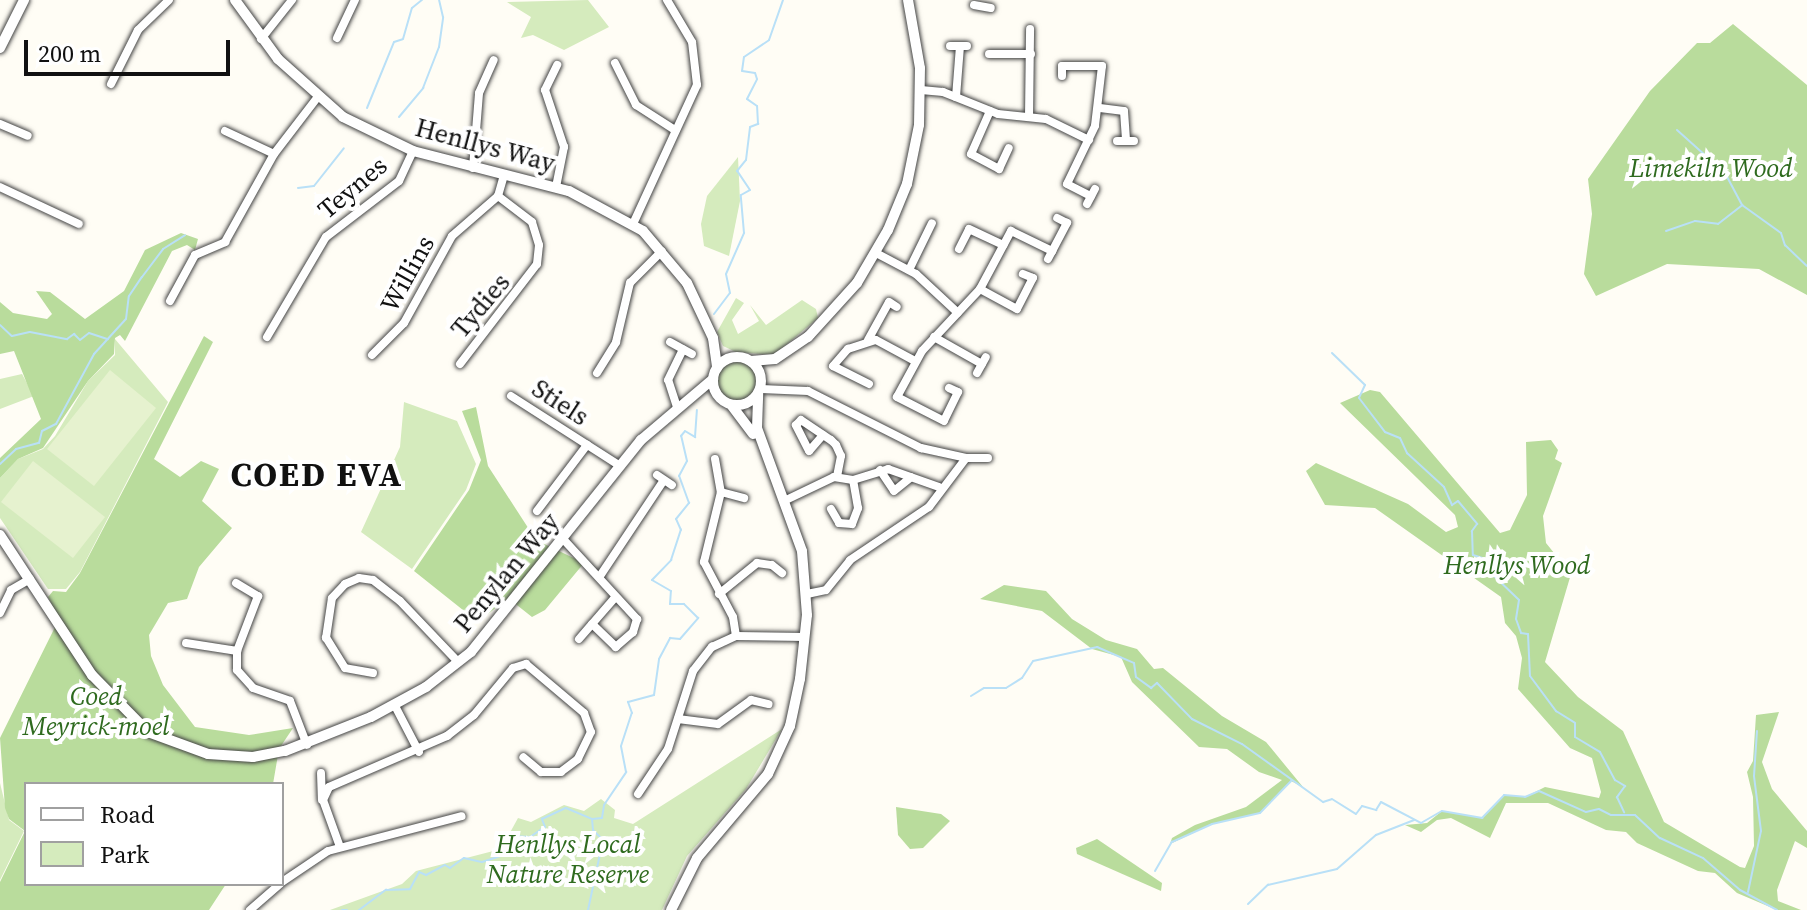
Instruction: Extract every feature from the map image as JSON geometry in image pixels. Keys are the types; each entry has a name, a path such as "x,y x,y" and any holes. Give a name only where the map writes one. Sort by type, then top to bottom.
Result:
{"street":[{"path":"0,48 24,0"},
{"path":"111,84 138,30 169,0"},
{"name":"Henllys Way","path":"235,0 261,39 317,98 361,128 413,151 556,187 633,224 662,251 687,283 713,338"},
{"path":"261,39 292,0"},
{"path":"337,38 355,0"},
{"path":"633,224 697,85 696,55 667,0"},
{"path":"671,910 690,868 756,791 778,756 795,705 805,637 807,594 802,551 786,500 757,428 761,376 775,359 808,337 839,305 876,253 910,173 921,90 908,0"},
{"path":"978,4 991,8"},
{"path":"346,18 356,23"},
{"path":"1029,117 1030,29"},
{"path":"956,97 959,46"},
{"path":"989,54 1031,54"},
{"path":"473,168 480,137 479,93 494,60"},
{"path":"615,63 636,105 675,130"},
{"path":"556,187 564,147 545,90 557,65"},
{"path":"1062,71 1106,66 1100,108 1089,140 1064,182 1091,196"},
{"path":"921,90 956,97 990,111 1054,122 1089,140"},
{"path":"170,301 195,255 225,242 274,154 317,98"},
{"path":"1100,108 1124,111 1126,141"},
{"path":"990,111 971,154 996,173 1009,148"},
{"path":"0,124 28,136"},
{"path":"225,131 274,154"},
{"name":"Teynes","path":"267,337 326,237 399,181 413,151"},
{"path":"498,196 504,175"},
{"path":"0,187 79,224"},
{"name":"Willins","path":"372,355 398,333 452,236 498,196"},
{"name":"Tydies","path":"460,364 537,264 539,245 532,222 498,196"},
{"path":"949,388 958,392 942,425 894,396 934,337 980,289 1013,227 1050,255 1067,223 1057,218"},
{"path":"909,270 932,223"},
{"path":"959,249 969,229 1003,245"},
{"path":"597,373 616,342 630,283 662,251"},
{"path":"876,253 909,270 958,313"},
{"path":"980,289 1015,313 1033,278 1023,274"},
{"path":"869,384 830,365 843,353 868,340 893,304"},
{"path":"934,337 982,365"},
{"path":"713,338 736,357 751,361 775,359"},
{"path":"713,338 717,368 713,379 726,403 748,421 786,500"},
{"path":"868,340 915,361"},
{"path":"670,342 692,354"},
{"path":"677,407 668,380 683,349"},
{"path":"717,368 736,357"},
{"path":"751,361 761,376"},
{"name":"Penylan Way","path":"0,535 92,675 148,732 190,750 234,757 307,745 394,704 458,662 490,633 620,466 677,407 693,399 713,379"},
{"path":"726,403 744,405 759,392 808,391 921,448 966,458 988,458"},
{"name":"Stiels","path":"511,396 620,466"},
{"name":"Penylan Way","path":"693,399 726,403"},
{"path":"823,435 839,450 837,477"},
{"name":"Stiels","path":"537,511 587,445"},
{"path":"807,594 826,590 850,560 929,507 966,458"},
{"path":"719,464 721,492 704,562 736,636"},
{"path":"786,500 837,477 853,480 880,470 939,487"},
{"path":"880,470 894,491 911,477"},
{"path":"600,576 664,480"},
{"path":"831,509 839,523 852,524 858,508 853,480"},
{"path":"721,492 740,493"},
{"path":"564,540 600,576 614,599 637,619 623,644 610,645 592,624"},
{"path":"772,565 777,555"},
{"path":"719,594 757,563 772,565 782,573"},
{"path":"363,662 368,673 339,663 325,629 332,598 345,584 359,578 373,580 400,601 458,662"},
{"path":"0,613 11,590 30,579"},
{"path":"240,587 256,593 258,600 237,651 237,670 247,684 290,701 307,745"},
{"path":"579,639 614,599"},
{"path":"633,781 640,791 663,758 699,661 719,642 736,636 805,637"},
{"path":"193,655 190,644 237,651"},
{"path":"323,800 337,783 419,752 457,730 513,668 526,664 584,713 591,732 578,759 561,772 541,772 523,757"},
{"path":"746,690 751,700"},
{"path":"678,719 724,722 751,700"},
{"path":"751,700 769,704"},
{"path":"394,704 419,752"},
{"path":"321,773 323,800 340,847"},
{"path":"284,881 309,860 340,847 462,816"},
{"path":"250,910 278,886"}],"green space":[{"path":"588,0 609,27 564,50 533,35 521,38 531,17 507,2"},
{"name":"Limekiln Wood","path":"1733,24 1807,85 1807,295 1759,269 1667,264 1596,296 1584,274 1592,214 1588,179 1650,91 1697,43 1710,43"},
{"path":"738,157 740,201 729,256 704,246 701,224 707,196"},
{"path":"181,233 198,239 195,250 187,245 172,251 125,341 120,335 115,338 114,354 88,381 43,448 18,459 0,478 0,458 41,419 14,351 0,354 0,302 13,313 47,319 52,314 36,291 50,292 85,319 124,291 145,250"},
{"path":"736,298 744,303 732,320 738,334 759,321 750,305 766,325 802,300 816,309 818,318 774,355 736,352 723,346 717,332"},
{"name":"Coed Meyrick-moel","path":"204,336 213,342 154,459 180,477 201,461 219,469 202,501 232,528 199,567 187,599 168,603 149,635 151,656 163,685 195,727 249,735 293,728 279,749 273,782 24,782 24,830 9,819 5,808 0,738 59,619 48,597 53,591 66,592 80,573"},
{"path":"115,339 168,402 80,572 66,589 48,589 0,518 0,478 18,459 43,449 55,436 88,381 115,355"},
{"path":"736,361 751,367 757,382 751,397 736,403 721,397 715,382 721,367"},
{"path":"110,370 156,408 94,486 47,449"},
{"path":"22,374 34,396 0,409 0,379"},
{"name":"Henllys Wood","path":"1370,390 1380,392 1500,533 1510,530 1527,495 1526,442 1551,440 1558,450 1555,459 1562,463 1543,516 1546,543 1571,574 1545,662 1578,697 1623,731 1664,822 1740,867 1745,868 1754,846 1753,797 1747,772 1753,761 1756,715 1779,712 1762,762 1772,789 1807,831 1807,848 1795,841 1777,890 1778,901 1801,910 1777,910 1737,893 1715,873 1698,871 1637,843 1626,832 1606,830 1548,803 1506,803 1490,838 1451,818 1437,820 1421,832 1405,825 1427,823 1442,811 1482,818 1504,795 1525,797 1545,787 1599,798 1601,792 1592,758 1570,748 1518,689 1522,658 1516,636 1505,623 1501,597 1375,508 1325,505 1306,471 1316,463 1408,504 1446,532 1458,527 1455,515 1340,403"},
{"path":"404,402 457,421 476,464 466,490 412,569 361,532 400,447"},
{"path":"476,407 488,466 536,540 584,563 545,610 532,617 508,598 478,622 414,571 469,490 481,460 462,411"},
{"path":"33,461 105,517 73,558 1,502"},
{"path":"1004,585 1046,591 1072,619 1106,640 1137,649 1154,669 1163,668 1222,716 1266,742 1303,787 1291,781 1260,813 1212,824 1170,844 1172,838 1195,825 1246,807 1282,780 1259,772 1227,749 1199,747 1132,682 1121,657 1092,649 1042,611 980,599"},
{"name":"Henllys Local Nature Reserve","path":"782,729 746,789 687,856 662,910 330,910 402,884 416,871 501,849 518,818 531,822 564,805 584,811 601,799 615,810 614,818 633,824"},
{"path":"0,783 9,820 24,831 0,880"},
{"path":"896,807 941,814 950,821 923,848 910,849 898,835"},
{"name":"Coed Meyrick-moel","path":"24,833 24,886 225,886 209,910 0,910 0,882"},
{"path":"1097,839 1162,883 1161,891 1077,854 1076,848"}],"waterway":[{"path":"367,108 394,42 403,39 412,8 422,0"},
{"path":"399,117 423,88 439,47 443,17 439,0"},
{"path":"714,314 730,293 726,274 744,233 741,195 750,190 737,171 746,160 750,127 758,124 757,106 747,99 757,79 755,73 742,71 744,57 769,40 783,0"},
{"path":"1677,130 1725,173 1742,205 1781,233 1785,245 1807,266"},
{"path":"298,188 314,186 344,148"},
{"path":"1666,231 1695,221 1718,224 1742,205"},
{"path":"0,464 16,449 39,443 42,431 56,424 94,354 126,319 129,296 163,249 185,235"},
{"path":"0,325 12,336 30,332 67,339 74,334 80,340 89,333 108,339"},
{"path":"1332,353 1365,385 1359,398 1385,432 1400,438 1407,453 1444,487 1452,505 1458,501 1477,524 1472,531 1473,555 1485,559 1491,573 1519,600 1516,619 1521,633 1528,634 1530,676 1556,711 1575,723 1575,737 1600,752 1615,780 1625,786 1617,797 1624,812"},
{"path":"588,910 603,840 593,830 592,819 602,818 604,805 626,772 621,746 632,713 628,702 654,695 659,659 670,638 680,639 698,618 684,604 670,604 671,591 652,580 671,560 681,530 676,519 689,503 679,476 687,461 681,436 685,431 695,437 697,410"},
{"path":"971,696 984,688 1006,688 1022,678 1033,661 1097,647 1134,663 1136,677 1151,688 1157,683 1192,719 1242,744 1323,802 1332,799 1356,814 1362,806 1376,810 1381,802 1421,823 1442,811 1482,818 1504,795 1525,797 1539,791 1586,812 1599,809 1611,815 1635,815 1660,838 1703,858 1740,890 1777,910"},
{"path":"1748,892 1761,831 1754,776 1757,731"},
{"path":"1155,871 1172,842 1212,824 1260,813 1291,781"},
{"path":"359,910 386,890 410,889 419,872 426,875 445,865 450,868 464,858 482,862 503,855 512,836 530,837 545,827 542,819 566,808 592,819"},
{"path":"1248,904 1268,885 1337,869 1376,835 1414,820"},
{"path":"342,910 347,910"}],"district":[{"name":"COED EVA","path":"317,475"}]}
